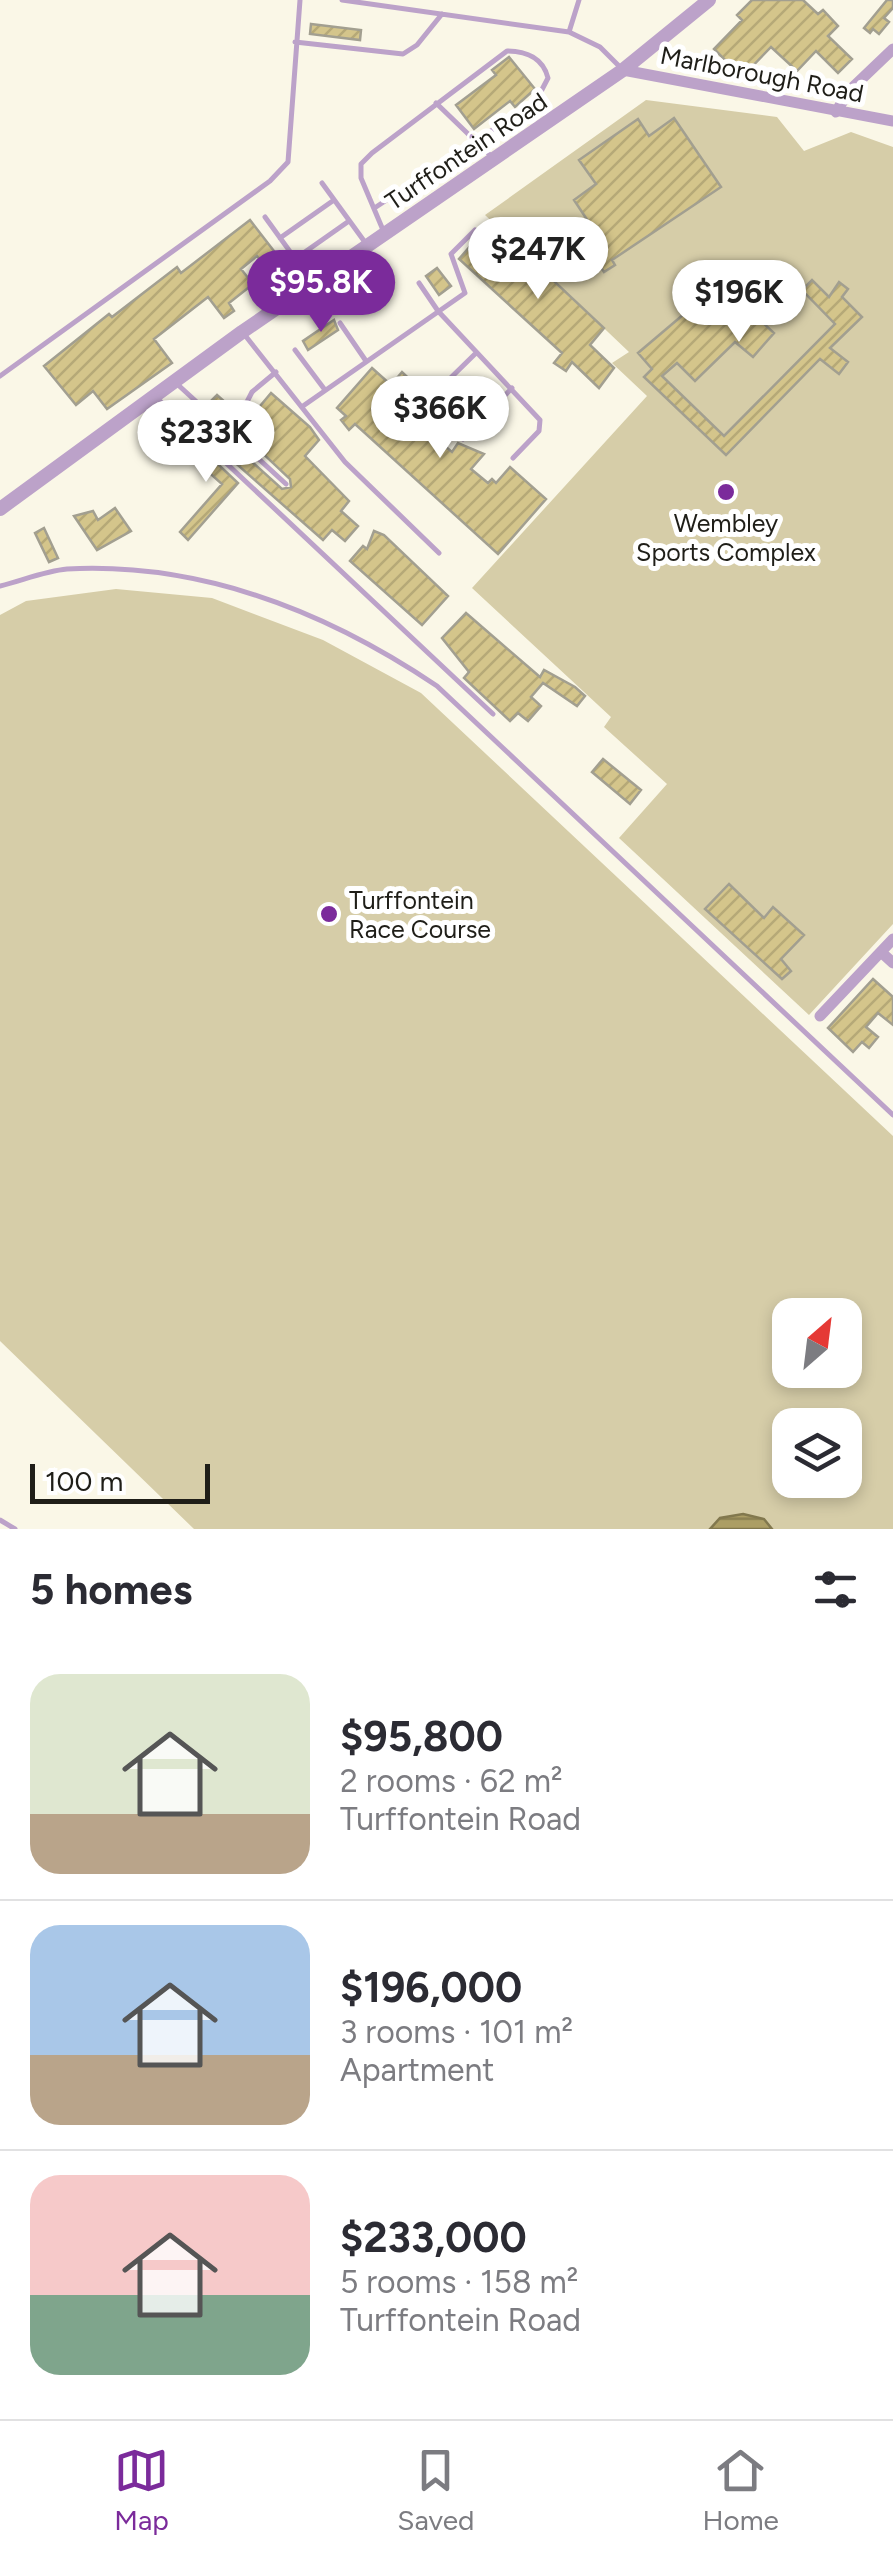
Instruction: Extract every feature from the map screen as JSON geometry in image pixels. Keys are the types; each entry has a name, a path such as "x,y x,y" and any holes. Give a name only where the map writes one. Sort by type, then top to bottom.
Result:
{"street":[{"name":"Turffontein Road","path":"0,509 242,332 623,70 708,0"},
{"path":"836,112 849,91 893,48"},
{"name":"Marlborough Road","path":"623,70 893,121"},
{"path":"820,1016 893,940"},
{"path":"881,952 893,963"}],"lane":[{"path":"0,376 270,182 288,162 300,0"},
{"path":"342,0 569,32 594,42 623,70"},
{"path":"569,32 580,0"},
{"path":"295,42 402,54 417,46 442,14"},
{"path":"376,207 536,101 548,78 537,59 507,51 362,164 361,178 384,234"},
{"path":"436,103 494,160"},
{"path":"322,183 367,245"},
{"path":"280,238 334,200"},
{"path":"265,216 313,285"},
{"path":"295,259 349,221"},
{"path":"303,406 465,294 452,254 475,230"},
{"path":"419,282 438,311 540,420 539,431 514,458"},
{"path":"340,322 366,361"},
{"path":"242,332 344,462 439,554"},
{"path":"295,350 326,390"},
{"path":"422,405 476,353"},
{"path":"231,434 252,392 276,372"},
{"path":"174,381 286,484"},
{"path":"463,438 512,388"},
{"path":"156,397 493,714"},
{"path":"0,586 64,569 185,574 302,612 371,644 438,686 893,1115"},
{"path":"0,1520 14,1529"}],"shaded area":[{"name":"Wembley Sports Complex","path":"646,100 777,117 804,151 851,132 893,147 893,924 809,1015 619,838 667,784 604,727 611,717 472,588 647,396 612,363 629,352 485,215"},
{"name":"Turffontein Race Course","path":"116,589 212,598 323,640 421,693 893,1136 893,1529 194,1529 0,1341 0,615 26,601"},
{"path":"743,1514 764,1519 772,1529 710,1529 720,1518"}],"building":[{"path":"752,0 803,0 818,14 823,10 838,26 828,36 852,59 838,73 816,51 797,71 771,47 742,77 714,49 742,20 737,15"},
{"path":"887,0 893,0 893,8 884,18 889,22 879,34 873,29 870,33 864,28"},
{"path":"311,24 361,30 360,40 310,34"},
{"path":"509,57 535,89 515,107 510,101 474,129 456,105 496,75 492,70"},
{"path":"674,118 721,187 612,260 615,265 604,272 576,230 588,221 574,200 596,184 579,160 638,119 649,136"},
{"path":"250,220 284,264 271,274 257,256 241,269 253,284 229,303 234,311 224,318 208,297 154,339 172,363 107,409 93,391 76,405 44,366 109,314 112,317 177,267 181,273"},
{"path":"491,222 604,328 590,345 614,368 599,388 572,362 566,371 554,363 562,353 459,259"},
{"path":"743,264 756,278 764,271 772,281 758,292 774,306 761,321 774,333 753,357 735,342 695,381 677,363 662,376 724,436 835,324 802,290 812,280 829,297 839,282 848,289 842,297 862,317 830,348 848,362 839,374 820,359 726,455 644,377 652,369 638,353"},
{"path":"437,268 451,286 439,295 426,276"},
{"path":"334,320 338,330 308,350 303,341"},
{"path":"372,368 391,385 402,372 418,387 405,401 440,431 434,437 452,452 458,443 484,454 471,469 488,483 492,479 496,483 510,467 546,499 498,554 355,424 349,430 341,420 346,416 337,408"},
{"path":"271,393 319,440 305,456 349,501 341,511 358,526 345,541 332,530 323,540 232,460 240,451 282,489 291,487 290,479 239,431"},
{"path":"217,395 235,411 230,422 208,404"},
{"path":"186,434 238,483 188,540 180,532 222,484 177,444"},
{"path":"115,508 131,531 97,550 74,516 93,511 98,520"},
{"path":"44,528 58,558 49,562 35,533"},
{"path":"374,531 384,535 448,596 422,625 350,561 363,546 367,549"},
{"path":"466,613 540,677 544,670 585,696 577,706 543,683 531,697 541,706 528,721 518,713 510,721 464,678 469,672 442,638"},
{"path":"603,759 641,790 630,804 592,772"},
{"path":"729,884 764,918 773,907 804,935 781,959 791,971 782,979 705,909"},
{"path":"873,979 893,997 893,1025 878,1013 866,1027 878,1037 869,1048 862,1042 853,1052 828,1028"}],"place":[{"name":"Wembley Sports Complex","path":"726,492"},
{"name":"Turffontein Race Course","path":"329,914"}]}
